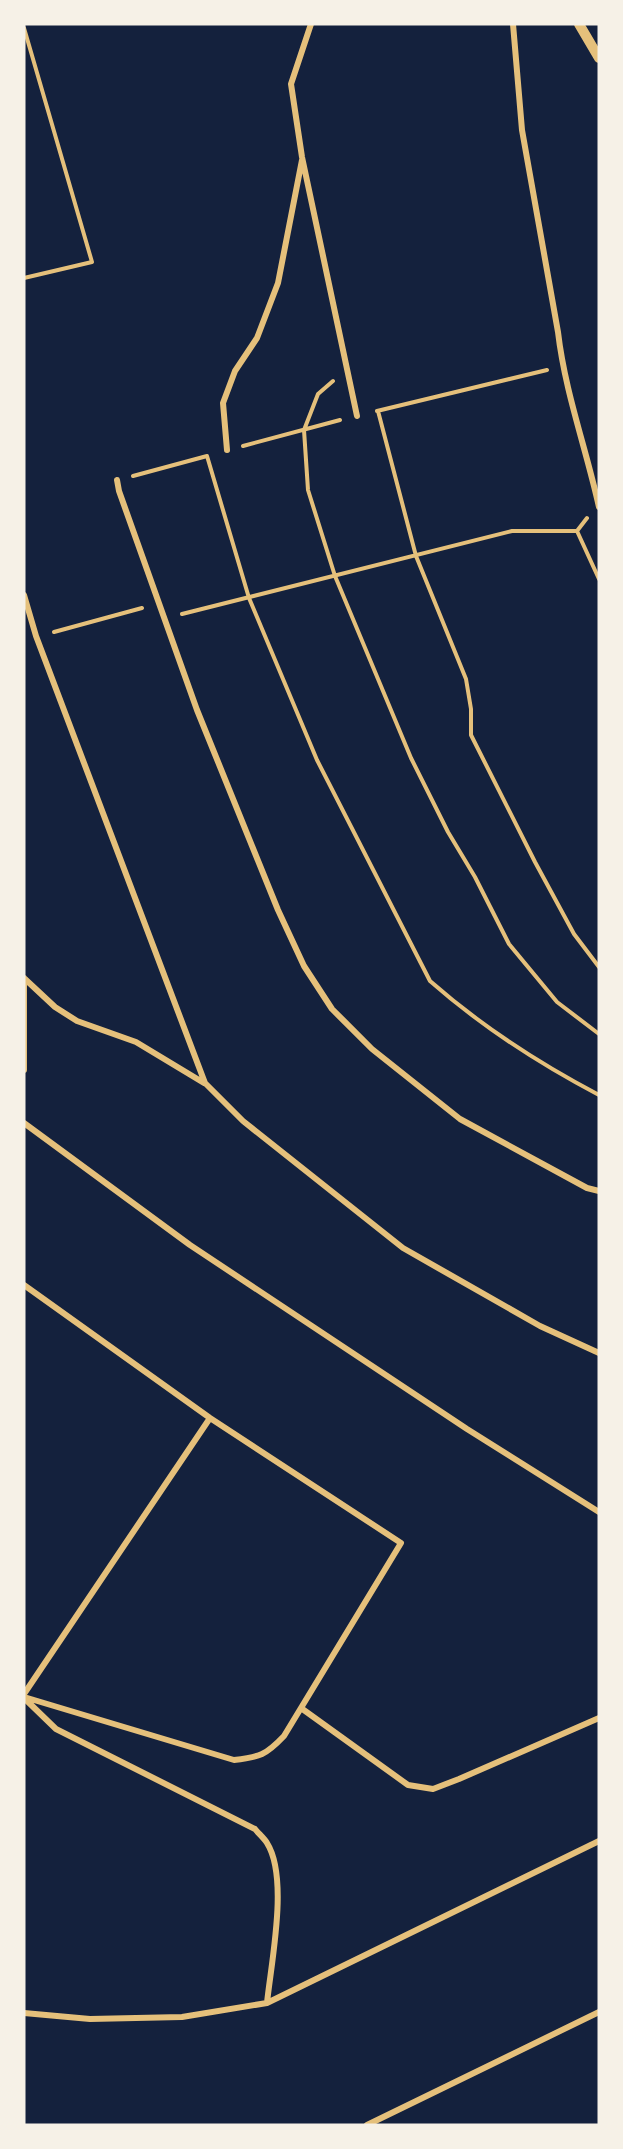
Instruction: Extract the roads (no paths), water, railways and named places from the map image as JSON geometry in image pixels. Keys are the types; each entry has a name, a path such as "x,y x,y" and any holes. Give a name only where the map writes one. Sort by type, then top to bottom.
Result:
{"street":[{"path":"311,24 291,84 302,157 357,416"},
{"path":"513,24 522,130 562,366 588,456 599,505"},
{"path":"579,24 599,58"},
{"path":"227,450 223,403 235,371 257,338 278,283 302,157"},
{"path":"117,480 118,491 197,710 278,910 304,966 332,1009 372,1049 459,1119 587,1188 599,1191"},
{"path":"24,595 36,636 205,1083"},
{"path":"24,979 55,1007 77,1021 136,1042 205,1083 243,1121 403,1248 540,1326 599,1353"},
{"path":"24,979 24,1070"},
{"path":"24,1123 200,1251 467,1429 599,1512"},
{"path":"24,1286 210,1418 401,1543 284,1736 270,1751 253,1758 234,1760 24,1696"},
{"path":"24,1696 210,1418"},
{"path":"24,1696 56,1730 255,1829 267,1844 278,1883 267,2003"},
{"path":"301,1708 408,1785 433,1789 599,1718"},
{"path":"26,2014 90,2019 182,2017 267,2003 599,1842"},
{"path":"367,2125 599,2012"}]}
